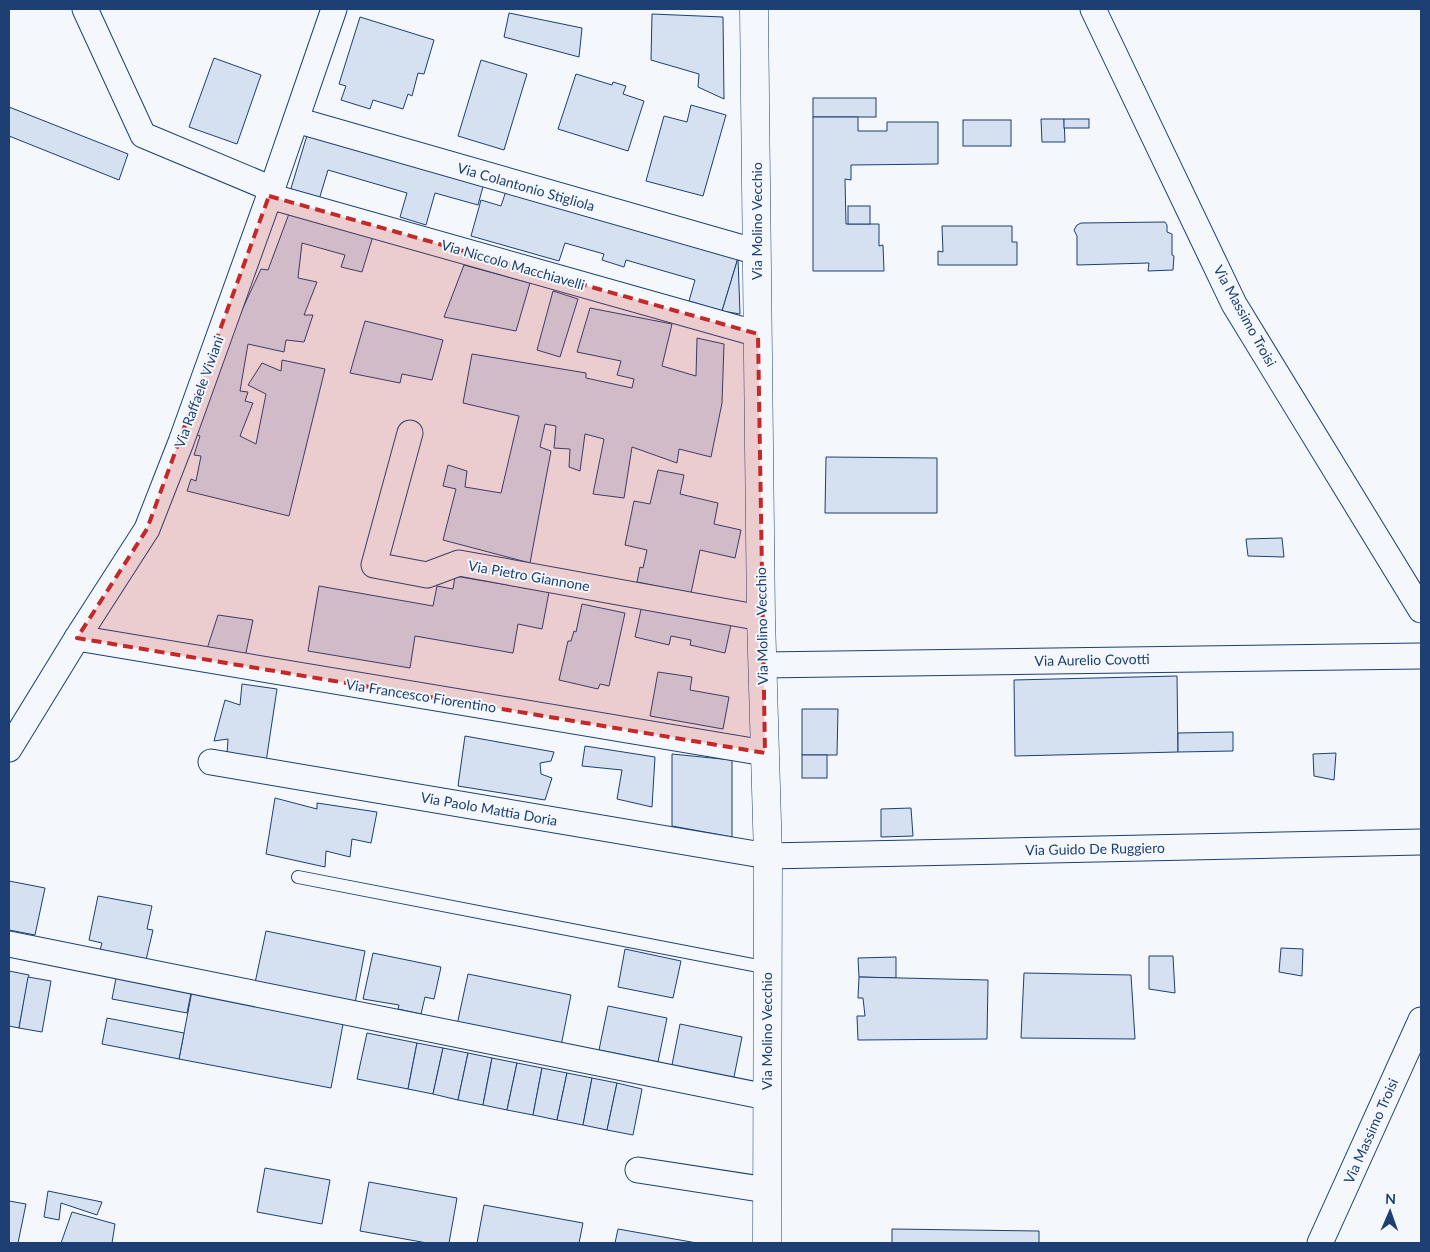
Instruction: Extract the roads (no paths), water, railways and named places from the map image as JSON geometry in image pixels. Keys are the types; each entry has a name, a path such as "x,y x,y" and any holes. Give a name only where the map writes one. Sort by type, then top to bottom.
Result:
{"street":[{"name":"Via Niccolo Macchiavelli","path":"85,9 144,135 271,192 758,334"},
{"name":"Via Raffaele Viviani","path":"9,748 147,528 181,442 271,192 334,9"},
{"name":"Via Molino Vecchio","path":"754,9 761,618 768,856 766,1243"},
{"name":"Via Massimo Troisi","path":"1093,9 1234,304 1421,610"},
{"name":"Via Colantonio Stigliola","path":"296,120 757,252"},
{"name":"Via Pietro Giannone","path":"410,433 374,565 426,574 459,563 761,618"},
{"name":"Via Francesco Fiorentino","path":"77,638 765,753"},
{"name":"Via Aurelio Covotti","path":"762,665 1421,656"},
{"name":"Via Paolo Mattia Doria","path":"210,762 768,856"},
{"name":"Via Guido De Ruggiero","path":"768,856 1421,842"},
{"path":"9,944 767,1097"},
{"name":"Via Massimo Troisi","path":"1320,1243 1421,1020"},
{"path":"638,1170 767,1190"}],"lane":[{"path":"298,877 768,968"}]}
